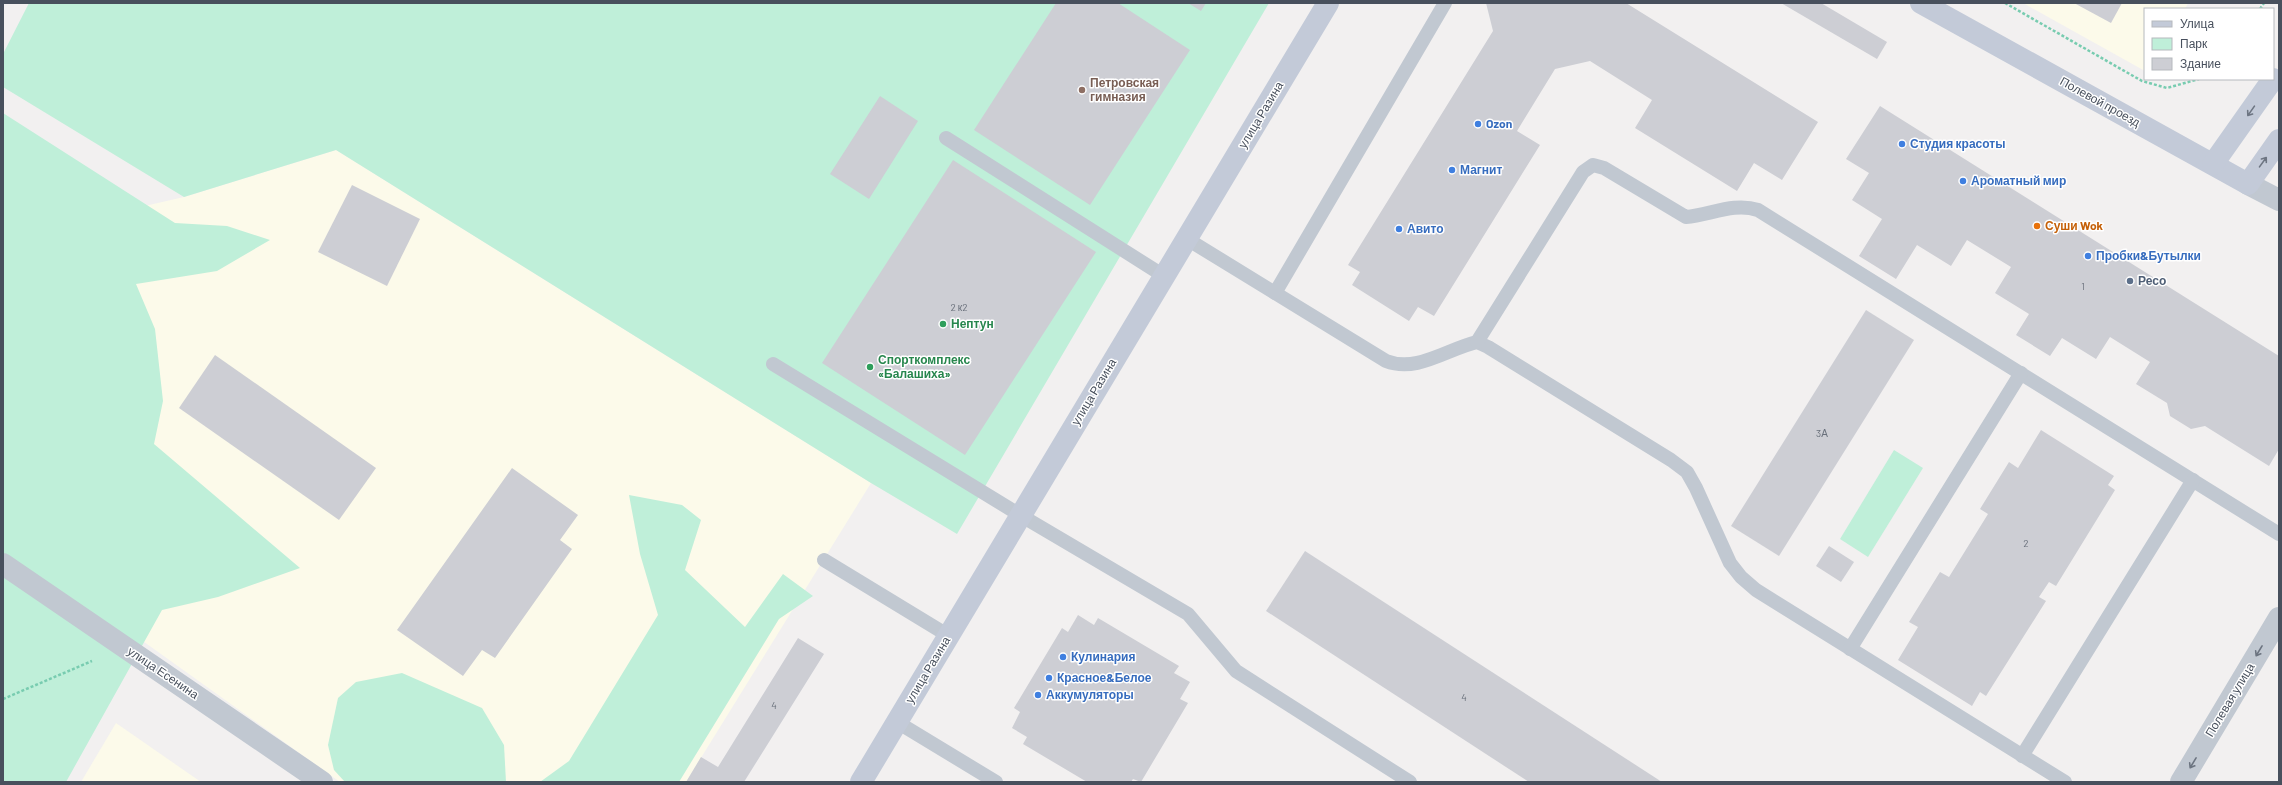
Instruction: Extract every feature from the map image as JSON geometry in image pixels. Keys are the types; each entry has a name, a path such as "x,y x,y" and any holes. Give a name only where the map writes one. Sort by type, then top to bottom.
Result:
{"main road":[{"name":"улица Разина","path":"861,782 1328,3"},
{"name":"Полевой проезд","path":"1921,3 2248,184"},
{"path":"2213,164 2272,80"},
{"path":"2248,184 2279,140"}],"street":[{"name":"Полевой проезд","path":"2248,184 2279,200"},
{"name":"улица Есенина","path":"3,564 322,782"},
{"name":"Полевая улица","path":"2181,782 2279,618"}],"lane":[{"path":"1275,293 1445,3"},
{"path":"946,138 1164,276"},
{"path":"1187,239 1386,361 1398,365 1411,365 1477,342 1583,172 1593,165 1604,168 1686,218 1747,206 1758,210 2279,534"},
{"path":"1477,342 1488,347 1671,460 1687,472 1730,563 1741,577 1756,590 2065,782"},
{"path":"773,364 1020,515 1188,614 1236,671 1410,782"},
{"path":"1850,649 2021,373"},
{"path":"2022,756 2193,480"},
{"path":"824,560 949,636"},
{"path":"897,722 996,782"}],"path":[{"path":"2005,3 2142,81 2167,88 2195,80"},
{"path":"3,699 124,647"}],"shaded area":[{"path":"2023,3 2188,3 2186,8 2144,8 2144,70"},
{"path":"336,150 871,483 686,782 340,782 3,541 110,214 184,197"},
{"path":"116,723 201,782 81,782"}],"green space":[{"name":"Спорткомплекс «Балашиха»","path":"29,3 1269,3 957,534 871,483 336,150 184,197 3,87 3,54"},
{"path":"3,113 175,223 227,226 270,240 217,271 136,284 155,329 163,401 154,444 300,568 218,597 162,610 66,782 3,782"},
{"path":"1894,450 1923,468 1868,557 1840,539"},
{"path":"629,495 682,505 701,520 685,570 745,627 783,574 813,596 779,619 679,782 540,782 569,761 658,615 640,554"},
{"path":"402,673 482,708 504,745 506,782 345,782 334,770 328,745 338,698 356,682"}],"building":[{"name":"Петровская гимназия","path":"1056,3 1118,3 1190,50 1090,205 974,130"},
{"path":"1188,3 1206,3 1201,11"},
{"path":"1486,3 1626,3 1818,122 1782,180 1754,163 1737,191 1635,128 1652,100 1590,61 1555,69 1517,131 1540,145 1434,316 1418,307 1409,321 1352,285 1360,272 1348,265 1493,31"},
{"path":"1781,3 1821,3 1887,42 1877,59"},
{"path":"2074,3 2122,3 2111,23"},
{"path":"880,96 918,121 869,199 830,174"},
{"path":"1880,106 2279,356 2279,449 2269,466 2205,426 2191,429 2170,416 2167,403 2136,384 2150,362 2110,337 2096,359 2062,338 2050,356 2016,335 2029,314 1995,293 2011,267 1967,240 1951,266 1917,245 1896,279 1859,256 1882,219 1852,200 1869,173 1846,159"},
{"path":"953,160 1096,252 965,455 822,363"},
{"path":"352,185 420,219 387,286 318,252"},
{"path":"1866,310 1914,340 1779,556 1731,526"},
{"path":"215,355 376,468 339,520 179,408"},
{"path":"2041,430 2114,476 2108,485 2115,490 2056,586 2049,582 2039,597 2046,601 1986,696 1980,692 1972,706 1898,660 1918,627 1909,622 1940,572 1949,577 1988,514 1980,509 2009,462 2018,468"},
{"path":"512,468 578,515 560,540 572,549 495,658 482,650 463,676 397,630"},
{"path":"1829,546 1854,562 1841,582 1816,566"},
{"path":"1305,551 1662,782 1529,782 1266,611"},
{"path":"1078,615 1094,625 1098,618 1179,666 1174,673 1190,682 1180,699 1188,703 1141,782 1133,779 1131,782 1087,782 1023,744 1027,737 1012,728 1020,712 1014,708 1062,628 1068,632"},
{"path":"798,638 824,654 744,782 686,782 701,757 718,767"}],"place":[{"name":"Петровская гимназия","path":"1082,90"},
{"name":"Ozon","path":"1478,124"},
{"name":"Студия красоты","path":"1902,144"},
{"name":"Магнит","path":"1452,170"},
{"name":"Ароматный мир","path":"1963,181"},
{"name":"Суши Wok","path":"2037,226"},
{"name":"Авито","path":"1399,229"},
{"name":"Пробки&Бутылки","path":"2088,256"},
{"name":"Ресо","path":"2130,281"},
{"name":"Нептун","path":"943,324"},
{"name":"Спорткомплекс «Балашиха»","path":"870,367"},
{"name":"Кулинария","path":"1063,657"},
{"name":"Красное&Белое","path":"1049,678"},
{"name":"Аккумуляторы","path":"1038,695"}]}
